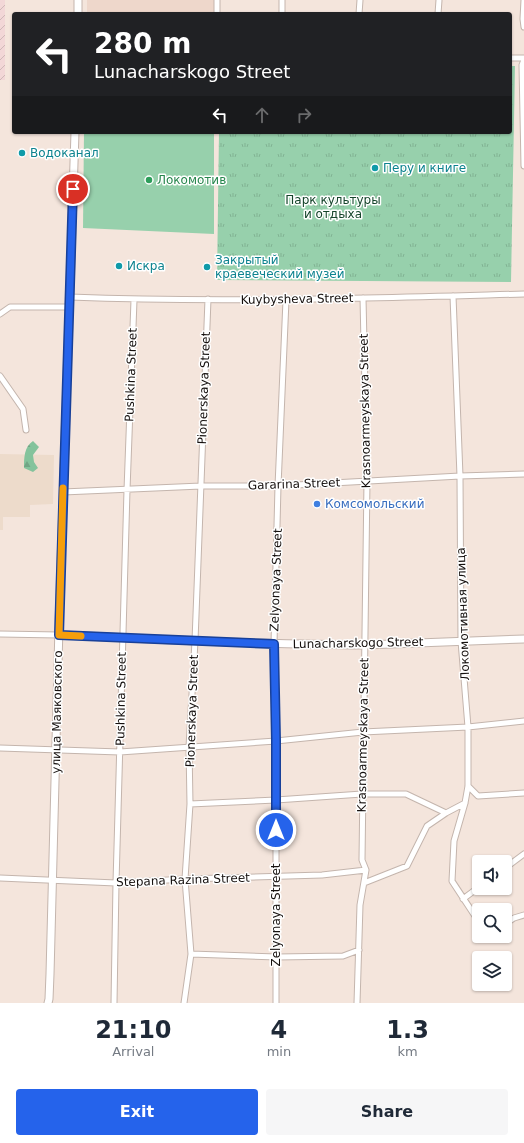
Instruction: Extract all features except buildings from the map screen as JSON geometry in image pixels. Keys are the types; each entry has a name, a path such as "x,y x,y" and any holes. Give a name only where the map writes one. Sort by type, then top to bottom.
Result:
{"main road":[{"path":"78,0 78,12"},
{"name":"улица Маяковского","path":"48,1003 75,134"},
{"name":"Lunacharskogo Street","path":"59,635 274,644 365,645 524,638"}],"street":[{"path":"217,0 217,12"},
{"path":"282,0 282,12"},
{"path":"359,12 360,0"},
{"path":"438,12 439,0"},
{"path":"524,0 522,19 524,27"},
{"path":"512,58 524,59 522,65 524,166"},
{"name":"Kuybysheva Street","path":"70,297 134,300 286,300 524,294"},
{"name":"Локомотивная улица","path":"453,296 460,476 461,641 468,727 468,786 465,803 454,841 452,882 472,912"},
{"name":"Krasnoarmeyskaya Street","path":"357,1003 360,905 366,870 362,860 367,481 363,298"},
{"name":"Pionerskaya Street","path":"184,1003 191,954 185,879 190,804 189,747 195,640 208,299"},
{"name":"Pushkina Street","path":"114,1003 127,490 134,300"},
{"name":"Zelyonaya Street","path":"276,1003 276,741 274,644 278,486 286,300"},
{"path":"0,314 10,307 69,307"},
{"path":"0,376 22,409 26,430"},
{"name":"Gararina Street","path":"63,492 201,486 278,486 524,474"},
{"name":"Lunacharskogo Street","path":"0,634 59,635"},
{"path":"0,748 120,752 276,741 363,732 468,727 524,721"},
{"path":"468,786 478,796 524,793"},
{"path":"190,804 362,794 406,794 446,813"},
{"path":"364,882 407,866 427,826 446,813 465,803"},
{"path":"512,863 524,854"},
{"name":"Stepana Razina Street","path":"0,878 116,883 185,879 322,875 366,870"},
{"path":"463,899 472,892"},
{"path":"512,919 524,915"},
{"path":"191,954 276,957 343,956 359,950"}],"shaded area":[{"path":"0,0 5,0 5,80 0,80"},
{"path":"87,0 214,0 215,12 87,12"},
{"path":"0,454 54,455 53,504 30,505 30,517 3,517 3,530 0,530"}],"green space":[{"name":"Парк культуры и отдыха","path":"512,66 515,66 511,282 217,280 219,134 512,134"},
{"name":"Локомотив","path":"84,134 214,134 214,234 83,228"},
{"path":"33,441 39,447 33,455 34,462 38,468 33,472 24,468 24,457 28,446"}],"slow traffic":[{"path":"63,488 59,635 81,636"}],"place":[{"name":"Водоканал","path":"22,153"},
{"name":"Перу и книге","path":"375,168"},
{"name":"Локомотив","path":"149,180"},
{"name":"Искра","path":"119,266"},
{"name":"Закрытый краевеческий музей","path":"207,267"},
{"name":"Комсомольский","path":"317,504"}],"route":[{"path":"73,189 59,635 274,644 276,830"}]}
